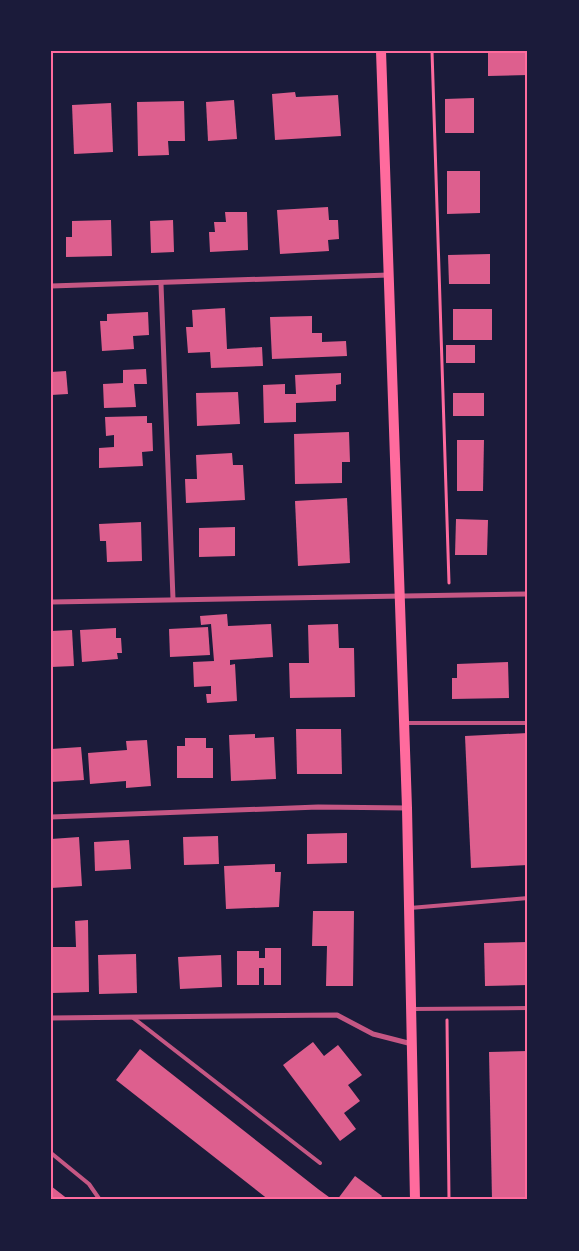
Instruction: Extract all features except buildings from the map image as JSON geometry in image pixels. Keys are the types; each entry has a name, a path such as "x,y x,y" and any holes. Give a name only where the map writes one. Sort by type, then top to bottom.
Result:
{"main road":[{"path":"382,51 399,598 408,808 415,1200"}],"street":[{"path":"51,286 162,284 389,275"},
{"path":"162,284 173,599"},
{"path":"51,602 173,599 399,598 528,594"},
{"path":"51,817 318,807 408,808"},
{"path":"51,1018 337,1015 373,1034 412,1044"}],"lane":[{"path":"404,723 528,723"},
{"path":"410,908 528,898"},
{"path":"412,1009 528,1008"},
{"path":"132,1017 320,1163"},
{"path":"51,1153 89,1184 100,1200"}],"path":[{"path":"432,51 449,596"},
{"path":"447,1009 449,1200"}]}
